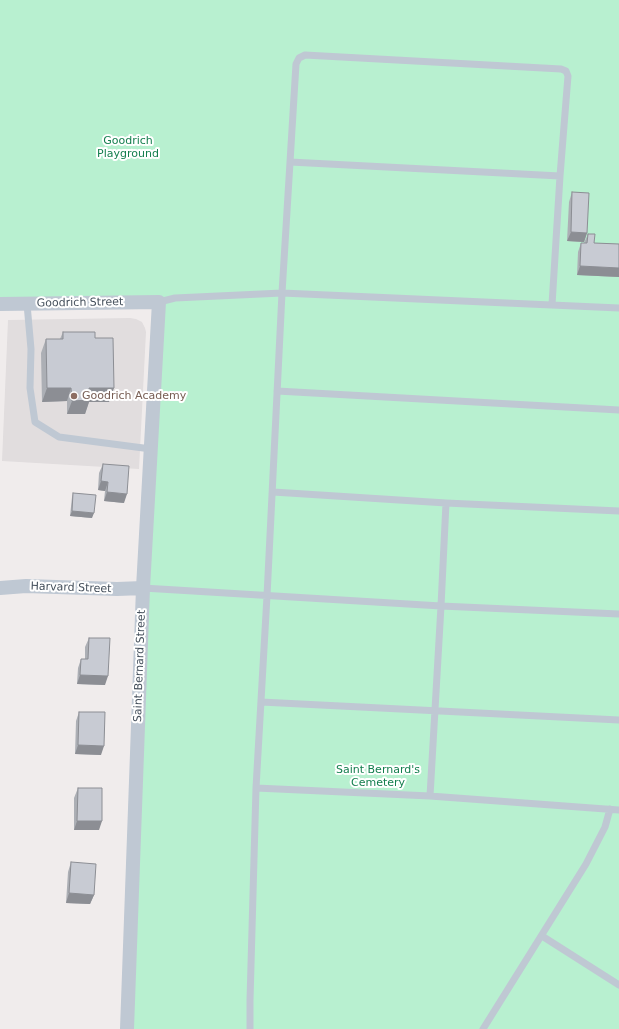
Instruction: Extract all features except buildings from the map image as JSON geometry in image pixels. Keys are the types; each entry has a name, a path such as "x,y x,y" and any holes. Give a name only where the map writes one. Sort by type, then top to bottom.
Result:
{"street":[{"name":"Goodrich Street","path":"0,304 159,302"},
{"name":"Saint Bernard Street","path":"127,1029 143,588 159,302"},
{"name":"Harvard Street","path":"0,588 26,586 117,589 143,588"}],"lane":[{"path":"250,1029 256,788 273,492 282,293 296,64 299,58 305,55 561,69 566,71 568,76 552,305"},
{"path":"290,162 560,176"},
{"path":"159,302 174,298 282,293 619,308"},
{"path":"27,304 30,349 30,388 35,422 58,437 151,450"},
{"path":"277,391 619,410"},
{"path":"273,492 446,503 619,511"},
{"path":"430,796 446,503"},
{"path":"143,588 441,606 619,614"},
{"path":"261,702 619,720"},
{"path":"256,788 430,796 619,810"},
{"path":"483,1029 586,864 605,827 610,809"},
{"path":"542,936 619,985"}],"shaded area":[{"name":"Goodrich Academy","path":"130,318 142,322 146,332 139,469 2,461 8,320"}],"green space":[{"name":"Saint Bernard's Cemetery","path":"0,0 619,0 619,1029 127,1029 159,303 0,304"}],"place":[{"name":"Goodrich Academy","path":"74,396"}],"park label":[{"name":"Goodrich Playground","path":"128,147"}]}
